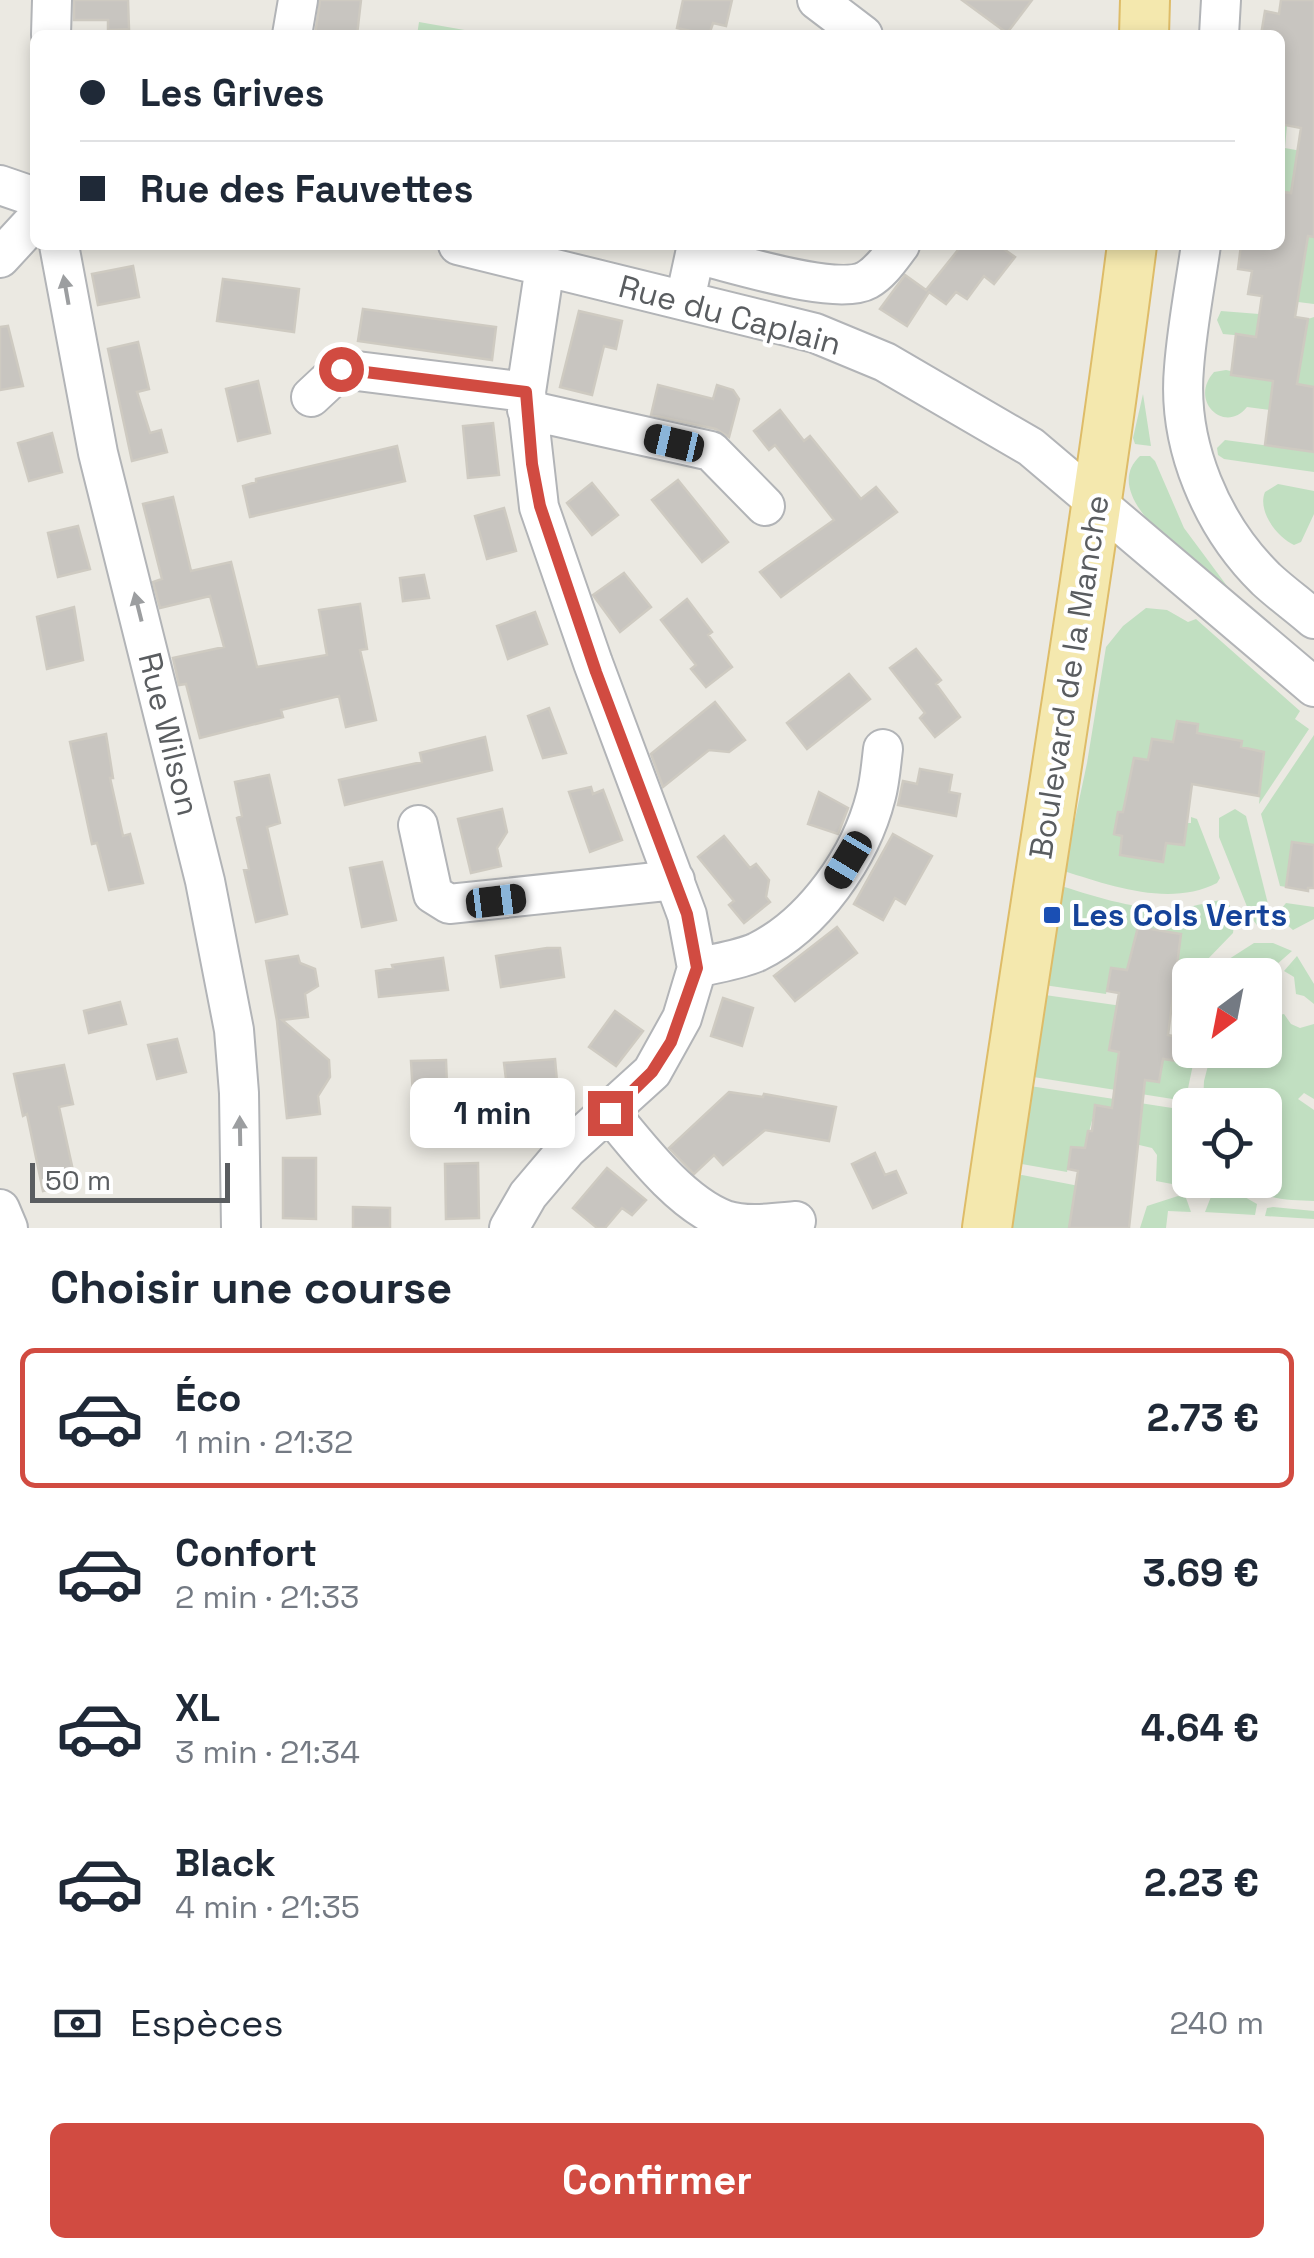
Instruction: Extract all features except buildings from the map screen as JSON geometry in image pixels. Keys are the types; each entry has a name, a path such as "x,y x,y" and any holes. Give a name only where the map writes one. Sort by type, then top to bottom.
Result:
{"main road":[{"path":"1144,30 1145,0"},
{"name":"Boulevard de la Manche","path":"988,1228 1131,250"}],"street":[{"path":"51,30 52,0"},
{"path":"293,30 298,0"},
{"path":"818,0 857,30"},
{"path":"1219,30 1220,0"},
{"path":"0,185 30,195"},
{"path":"0,258 30,225"},
{"name":"Rue Wilson","path":"60,250 98,453 205,881 234,1030 241,1228"},
{"name":"Rue du Caplain","path":"479,250 794,328 885,362 1030,447 1314,686"},
{"path":"684,300 696,250"},
{"path":"700,250 808,281 848,286 864,282 896,250"},
{"path":"1200,250 1183,371 1192,456 1204,487 1238,547 1266,578 1314,618"},
{"path":"510,1228 528,1195 566,1149 652,1072 671,1042 697,968 687,914 596,672 540,506 527,401 545,266"},
{"path":"794,328 808,281"},
{"path":"311,398 341,369 527,401 711,452 764,506"},
{"path":"697,968 756,953 788,932 814,907 858,842 876,796 883,750"},
{"path":"418,825 433,894 449,904 674,880"},
{"path":"610,1113 647,1158 701,1206 722,1219 739,1223 796,1222"},
{"path":"0,1208 8,1228"}],"green space":[{"path":"419,22 465,30 418,30"},
{"path":"1285,148 1312,153 1314,169 1295,166 1291,193 1285,192"},
{"path":"1304,235 1314,237 1314,304 1298,302"},
{"path":"1221,311 1259,314 1256,337 1223,334 1217,320"},
{"path":"1314,317 1314,387 1297,384 1308,319"},
{"path":"1226,370 1231,375 1281,382 1270,410 1247,407 1229,417 1212,411 1205,394 1207,383 1214,372"},
{"path":"1143,394 1151,446 1135,444 1133,438"},
{"path":"1225,440 1314,452 1314,472 1224,459 1217,448"},
{"path":"1140,456 1150,456 1155,461 1184,528 1230,590 1177,548 1141,511 1131,492 1130,473"},
{"path":"1278,484 1314,491 1314,514 1301,542 1294,545 1275,530 1266,515 1265,492"},
{"path":"1146,608 1167,610 1188,622 1196,619 1300,711 1295,719 1309,729 1259,804 1264,752 1241,747 1241,741 1220,737 1196,739 1197,724 1177,721 1173,742 1152,739 1148,760 1134,759 1123,812 1118,812 1114,833 1184,845 1187,823 1191,823 1191,817 1197,819 1220,878 1199,890 1180,893 1140,892 1064,871 1106,647 1123,626"},
{"path":"1314,735 1314,845 1292,842 1286,887 1280,886 1261,814"},
{"path":"1235,809 1246,816 1272,920 1269,926 1257,925 1252,919 1219,837 1219,818"},
{"path":"1055,884 1151,908 1183,908 1223,900 1235,916 1233,933 1209,958 1176,958 1180,934 1139,927 1127,970 1111,969 1106,994 1037,984 1050,946"},
{"path":"1286,903 1314,907 1314,919 1293,930 1286,924 1282,908"},
{"path":"1254,943 1273,943 1292,951 1282,960 1231,958"},
{"path":"1297,956 1314,984 1314,1004 1296,994 1294,977 1284,971"},
{"path":"1038,994 1122,1006 1109,1050 1119,1052 1116,1076 1163,1059 1172,1060 1172,1068 1192,1068 1188,1088 1172,1088 1172,1099 1027,1076"},
{"path":"1282,1014 1300,1028 1314,1024 1314,1099 1304,1093 1298,1099 1314,1110 1314,1201 1279,1198 1282,1088 1204,1088 1207,1068 1282,1068"},
{"path":"1030,1086 1172,1108 1172,1184 1156,1181 1157,1155 1152,1148 1135,1144 1141,1112 1096,1105 1085,1148 1071,1147 1067,1172 1016,1163"},
{"path":"1017,1176 1079,1186 1069,1228 1005,1228"},
{"path":"1186,1198 1191,1212 1168,1211 1166,1228 1140,1228 1147,1206"},
{"path":"1210,1198 1246,1198 1257,1204 1255,1215 1205,1212"},
{"path":"1267,1208 1314,1211 1314,1219 1265,1216"}],"place":[{"name":"Les Cols Verts","path":"1052,915"}],"route":[{"path":"341,369 526,392 540,506 596,672 687,914 697,968 671,1042 652,1072 610,1113"}]}
